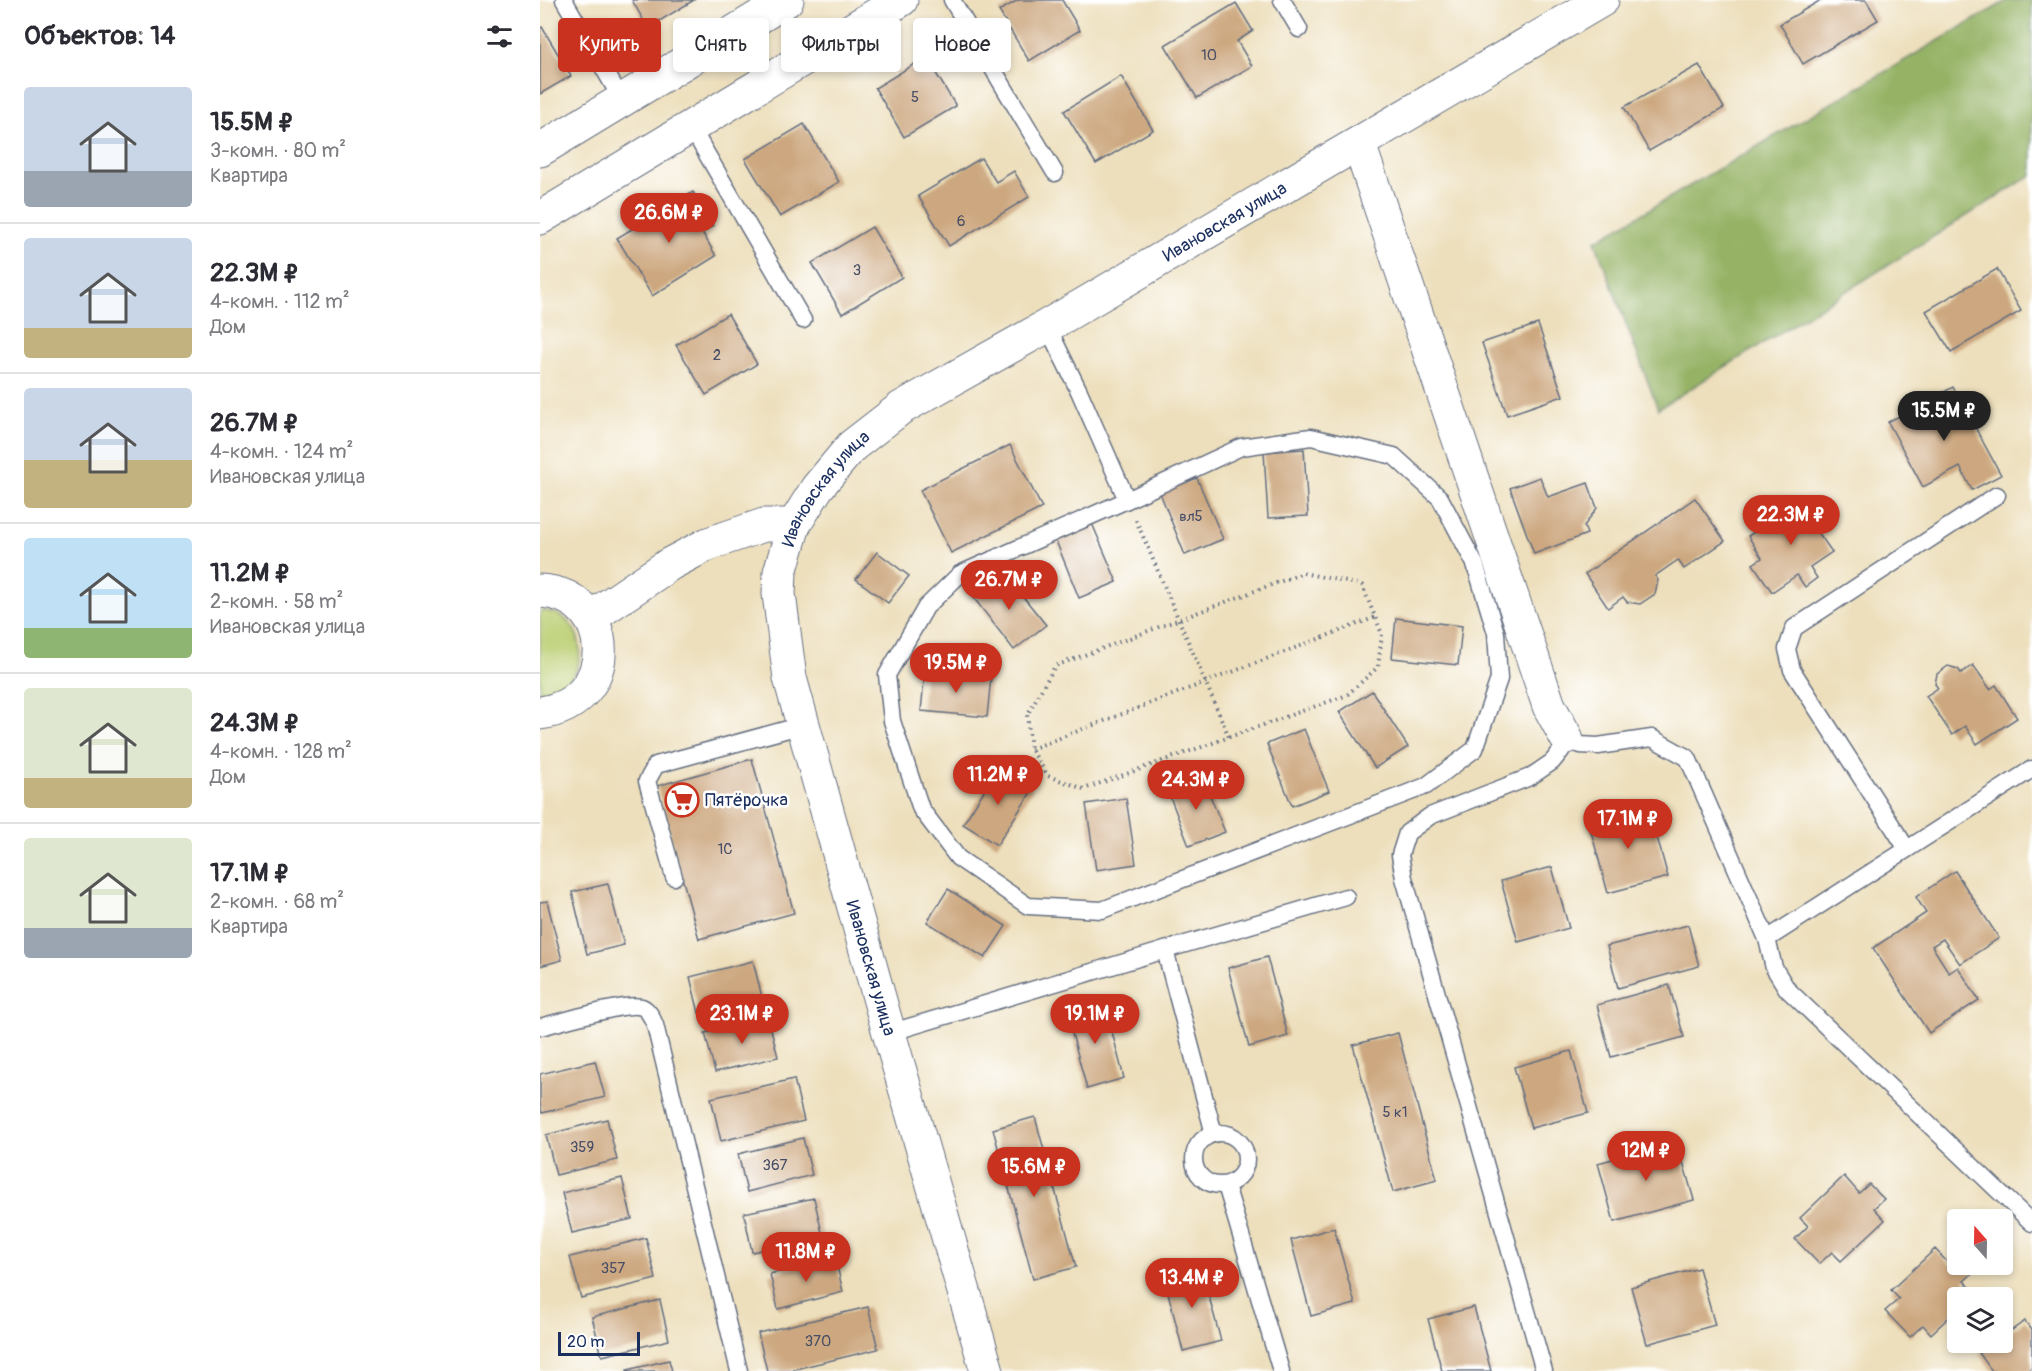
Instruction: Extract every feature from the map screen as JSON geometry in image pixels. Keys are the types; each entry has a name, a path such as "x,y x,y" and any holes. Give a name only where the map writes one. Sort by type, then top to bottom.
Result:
{"street":[{"path":"540,150 788,0"},
{"path":"540,218 901,0"},
{"name":"Ивановская улица","path":"987,1371 889,1033 790,678 779,594 780,572 794,525 817,488 852,446 901,408 1047,326 1602,0"},
{"path":"1359,144 1549,706 1566,737"},
{"path":"590,618 670,564 708,544 764,525 794,525"},
{"path":"540,591 551,591 580,606 590,618 597,633 600,649 593,680 584,693 571,704 557,710 540,713"}],"lane":[{"path":"564,0 622,100"},
{"path":"952,0 1055,173"},
{"path":"1282,0 1299,28"},
{"path":"691,128 803,320"},
{"path":"1047,326 1079,391 1127,500"},
{"path":"1311,437 1394,456 1440,498 1475,564 1496,633 1498,679 1475,749 1426,786 1102,910 1028,906 958,858 921,809 892,721 887,675 926,607 960,574 1127,500 1241,447 1311,437"},
{"path":"1907,849 1792,670 1786,649 1794,628 1997,495"},
{"path":"674,877 647,781 656,765 803,725"},
{"path":"1544,1371 1407,889 1400,855 1407,832 1430,816 1530,777 1552,762 1561,751 1566,737 1580,745 1598,746 1652,738 1688,758 1767,939 1774,968 1787,989 2032,1223"},
{"path":"1767,939 2032,769"},
{"path":"889,1033 1346,897"},
{"path":"1165,950 1214,1134"},
{"path":"540,1027 624,1007 640,1006 650,1013 655,1025 739,1371"},
{"path":"1214,1134 1227,1134 1239,1141 1245,1153 1245,1167 1238,1178 1227,1185 1213,1185 1201,1178 1195,1166 1195,1152 1202,1141 1214,1134"},
{"path":"1227,1185 1281,1371"}],"path":[{"path":"1127,500 1229,737"},
{"path":"1304,573 1362,585 1376,617 1382,634 1378,667 1347,695 1084,789 1048,776 1031,749 1027,715 1055,666 1304,573"},
{"path":"1031,749 1376,617"}],"green space":[{"path":"2008,0 2032,0 2032,175 1658,409 1595,241"},
{"path":"540,611 557,614 570,623 577,636 580,651 577,666 570,680 558,689 540,693"}],"building":[{"path":"632,0 694,0 661,20 661,18 642,18"},
{"path":"1018,0 1062,0 1080,30 1029,61 1011,31 1011,18 1003,18 999,11"},
{"path":"1821,0 1866,0 1878,20 1803,64 1780,24"},
{"path":"1236,3 1253,31 1237,41 1252,66 1197,98 1165,45"},
{"path":"542,27 558,54 558,72 569,72 571,76 540,94 540,28"},
{"path":"913,65 913,72 935,72 956,106 904,137 875,88"},
{"path":"1699,65 1724,108 1649,151 1624,107"},
{"path":"1121,76 1153,130 1096,164 1064,111"},
{"path":"804,124 839,182 780,217 745,159"},
{"path":"981,158 996,182 1014,171 1029,197 949,246 918,196"},
{"path":"693,192 713,226 702,232 716,256 652,296 617,238"},
{"path":"872,227 902,277 842,314 812,263"},
{"path":"1997,269 2021,311 1951,352 1926,311"},
{"path":"728,314 757,364 706,395 676,345"},
{"path":"1538,324 1563,396 1507,415 1482,343"},
{"path":"1953,387 2001,475 1972,490 1960,467 1923,487 1888,422"},
{"path":"1010,445 1042,508 951,553 920,490"},
{"path":"1304,449 1308,516 1268,518 1264,452"},
{"path":"1540,477 1548,497 1588,483 1597,508 1584,526 1587,534 1534,554 1510,488"},
{"path":"1197,478 1223,539 1185,555 1160,493"},
{"path":"1695,498 1725,541 1684,569 1678,560 1655,576 1658,580 1655,594 1640,604 1627,602 1623,597 1608,608 1585,574"},
{"path":"1807,500 1815,501 1821,507 1822,522 1816,529 1832,552 1810,567 1817,578 1805,587 1797,575 1772,592 1753,564 1762,558 1748,536"},
{"path":"1091,521 1117,582 1079,598 1054,536"},
{"path":"877,552 909,576 888,603 856,579"},
{"path":"1004,573 1046,625 1014,650 973,597"},
{"path":"1396,618 1462,626 1458,665 1392,658"},
{"path":"1973,665 1990,689 1996,685 2017,718 1977,744 1965,726 1952,735 1926,696 1938,688 1935,684 1937,674 1948,666 1958,669 1961,673"},
{"path":"925,671 991,677 987,717 921,711"},
{"path":"1372,691 1408,747 1375,768 1339,712"},
{"path":"1304,729 1329,791 1292,806 1267,744"},
{"path":"752,759 794,913 699,939 657,786"},
{"path":"999,767 1033,789 997,845 963,824"},
{"path":"1202,776 1225,832 1189,846 1167,789"},
{"path":"1126,798 1136,864 1096,870 1086,804"},
{"path":"1649,808 1668,877 1608,893 1589,824"},
{"path":"1552,867 1569,928 1518,942 1501,881"},
{"path":"1955,871 1999,938 1960,964 1943,939 1932,946 1949,973 1958,967 1979,1000 1929,1033 1873,948 1926,913 1916,897"},
{"path":"608,884 624,945 587,954 572,892"},
{"path":"948,889 1006,926 985,958 927,922"},
{"path":"547,901 562,960 540,966 540,902"},
{"path":"1688,925 1699,966 1618,988 1607,946"},
{"path":"1267,957 1288,1036 1249,1047 1228,968"},
{"path":"753,961 762,997 699,1013 690,977"},
{"path":"1669,985 1684,1037 1611,1057 1597,1005"},
{"path":"1104,1001 1124,1078 1087,1089 1066,1011"},
{"path":"768,1017 778,1057 715,1072 705,1033"},
{"path":"1398,1033 1437,1180 1393,1192 1353,1045"},
{"path":"1571,1051 1588,1113 1531,1128 1514,1067"},
{"path":"595,1061 605,1097 542,1113 540,1074"},
{"path":"794,1079 804,1121 721,1141 711,1098"},
{"path":"1035,1117 1076,1267 1033,1279 993,1129"},
{"path":"607,1119 617,1160 556,1175 546,1135"},
{"path":"803,1138 812,1175 747,1192 738,1154"},
{"path":"1677,1141 1694,1200 1614,1222 1598,1163"},
{"path":"1844,1176 1859,1193 1869,1184 1884,1199 1874,1208 1885,1220 1841,1261 1832,1252 1819,1264 1795,1239 1808,1226 1800,1218"},
{"path":"622,1178 632,1219 572,1233 562,1193"},
{"path":"814,1198 823,1237 752,1252 744,1213"},
{"path":"1334,1228 1355,1304 1311,1316 1291,1240"},
{"path":"646,1238 656,1279 581,1298 570,1257"},
{"path":"1935,1249 1947,1262 1947,1275 1971,1275 1964,1281 1970,1287 1947,1287 1947,1319 1931,1334 1923,1325 1910,1337 1885,1311 1899,1299 1891,1290"},
{"path":"835,1257 843,1292 778,1309 770,1274"},
{"path":"1201,1267 1221,1341 1183,1351 1164,1277"},
{"path":"1699,1268 1715,1325 1647,1344 1631,1287"},
{"path":"660,1300 669,1340 602,1356 592,1317"},
{"path":"868,1307 878,1349 787,1371 767,1371 758,1333"},
{"path":"1474,1307 1491,1371 1442,1371 1428,1319"},
{"path":"2025,1321 2032,1330 2032,1367 2027,1371 1992,1371 1979,1353 2013,1353 2013,1329"},
{"path":"669,1360 672,1371 627,1371 627,1370"}],"place":[{"name":"Пятёрочка","path":"682,800"}]}
